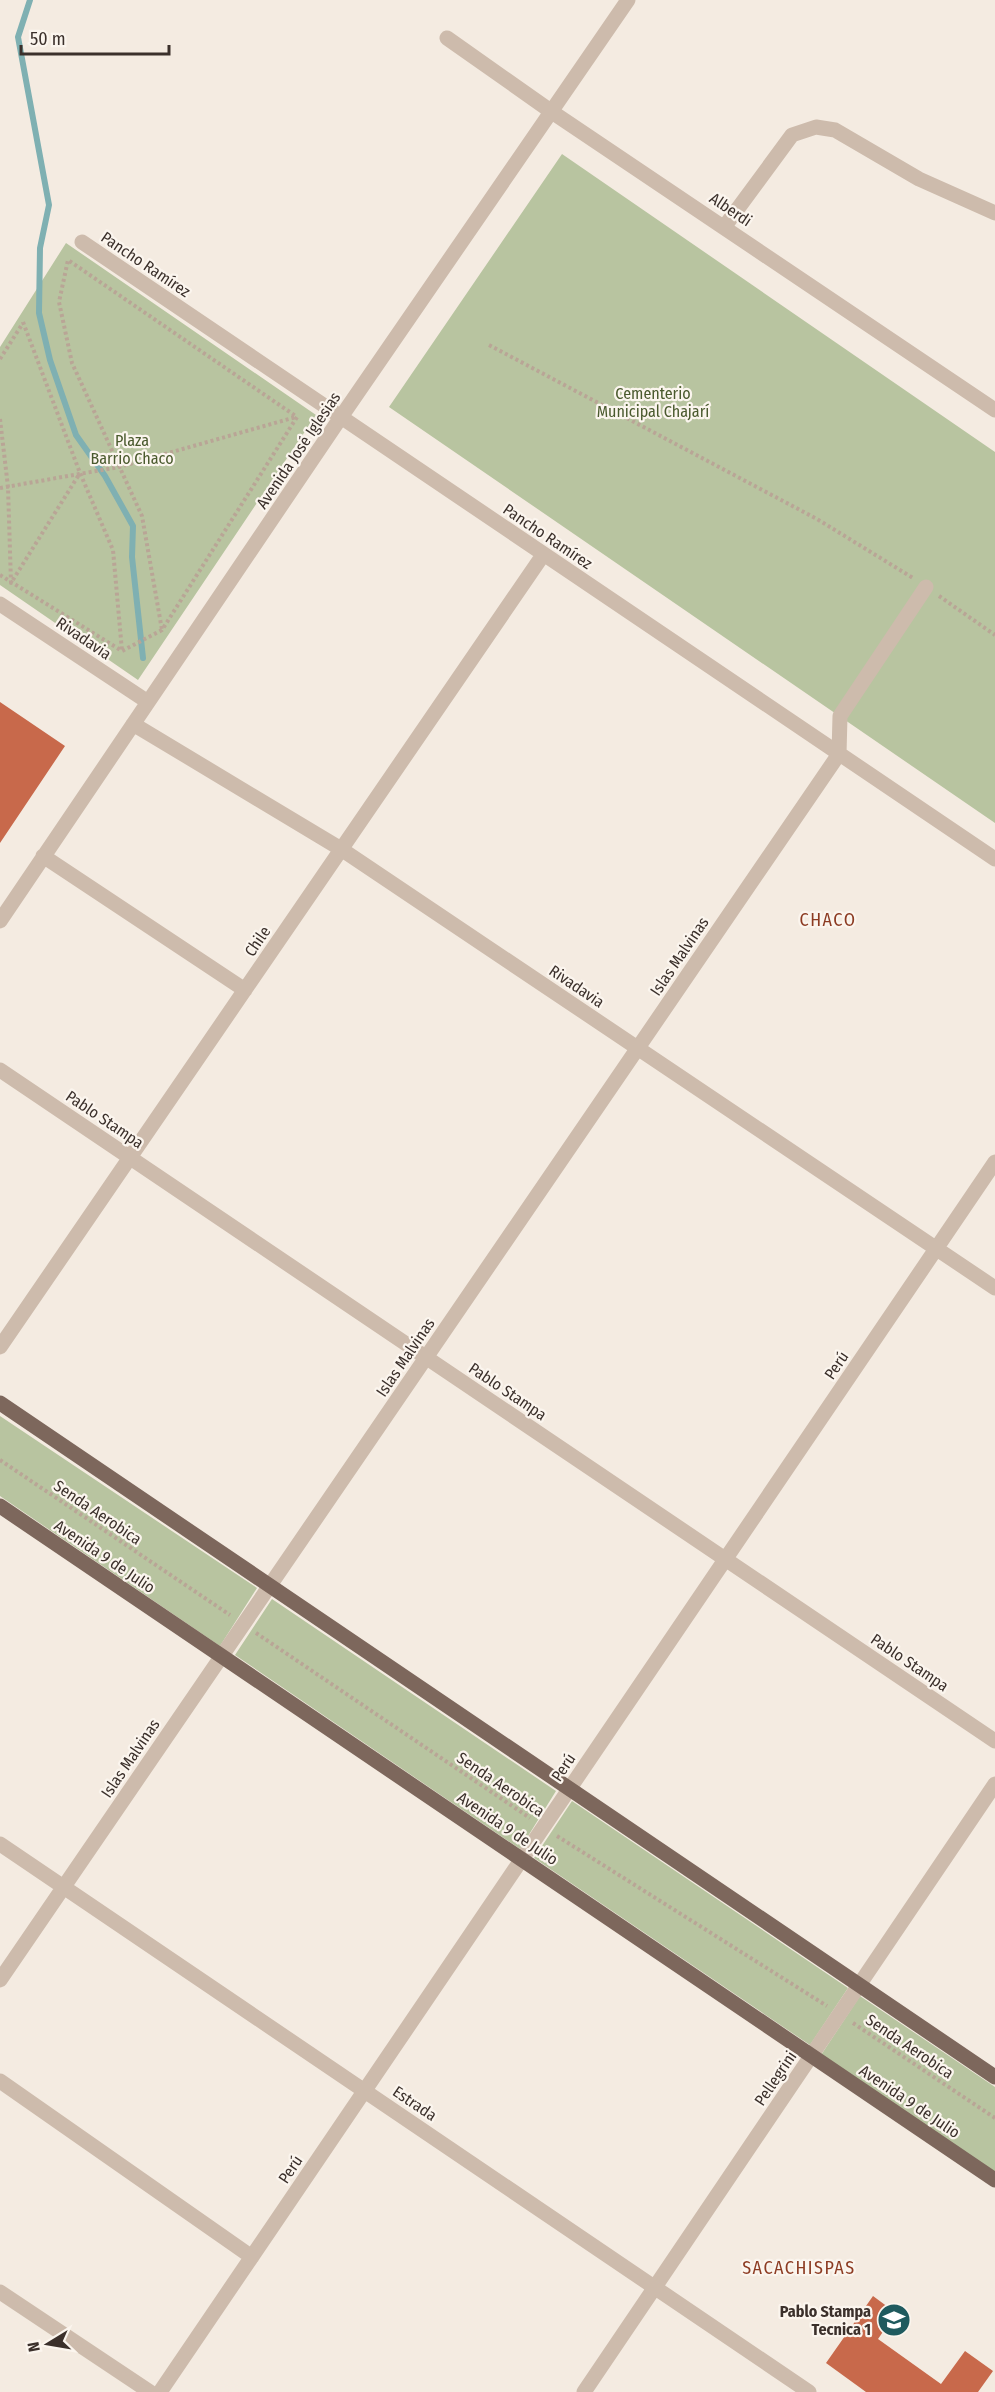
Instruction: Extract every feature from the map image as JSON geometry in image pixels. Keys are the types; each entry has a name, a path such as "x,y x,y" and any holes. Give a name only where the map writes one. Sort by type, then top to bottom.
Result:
{"main road":[{"path":"0,1403 995,2077"},
{"name":"Avenida 9 de Julio","path":"0,1506 995,2180"}],"street":[{"name":"Avenida José Iglesias","path":"0,921 341,417 628,0"},
{"name":"Alberdi","path":"447,38 552,112 725,226 995,410"},
{"path":"725,226 792,135 816,127 835,130 919,179 995,213"},
{"name":"Pancho Ramírez","path":"82,242 995,860"},
{"name":"Chile","path":"0,1347 543,555"},
{"path":"839,754 840,716 926,587"},
{"name":"Rivadavia","path":"0,604 148,702"},
{"name":"Rivadavia","path":"133,724 341,849 995,1288"},
{"name":"Islas Malvinas","path":"0,1980 839,754"},
{"path":"43,856 245,990"},
{"name":"Pablo Stampa","path":"0,1070 995,1741"},
{"name":"Perú","path":"160,2392 995,1162"},
{"name":"Pellegrini","path":"584,2392 995,1784"},
{"name":"Estrada","path":"0,1844 809,2392"},
{"path":"0,2081 252,2257"},
{"path":"0,2292 150,2392"}],"path":[{"path":"162,630 141,516 72,363 59,302 68,260 297,417"},
{"path":"0,359 23,322 80,473 113,550 122,651"},
{"path":"489,345 817,519 926,587 995,635"},
{"path":"122,651 162,630 297,417"},
{"path":"0,489 112,469 297,417"},
{"path":"0,419 8,487 11,584"},
{"path":"11,584 80,473"},
{"path":"0,575 11,584 122,651"},
{"name":"Senda Aerobica","path":"0,1460 544,1827 840,2014 995,2118"}],"green space":[{"name":"Cementerio Municipal Chajarí","path":"562,154 995,452 995,823 389,407"},
{"name":"Plaza Barrio Chaco","path":"66,243 316,415 138,680 0,585 0,347"},
{"path":"0,1416 257,1588 220,1646 0,1496"},
{"path":"272,1599 556,1791 520,1849 235,1655"},
{"path":"572,1801 848,1988 810,2045 534,1858"},
{"path":"860,1996 995,2087 995,2173 821,2055"}],"building":[{"path":"0,702 65,746 0,843"},
{"path":"873,2296 896,2313 878,2339 941,2384 965,2351 993,2371 978,2392 866,2392 826,2363"}],"waterway":[{"path":"30,0 18,37 49,205 40,248 39,313 50,360 76,435 105,476 133,526 132,557 143,658"}],"place":[{"name":"Pablo Stampa Tecnica 1","path":"894,2320"}],"district":[{"name":"CHACO","path":"828,920"},
{"name":"SACACHISPAS","path":"799,2268"}]}
